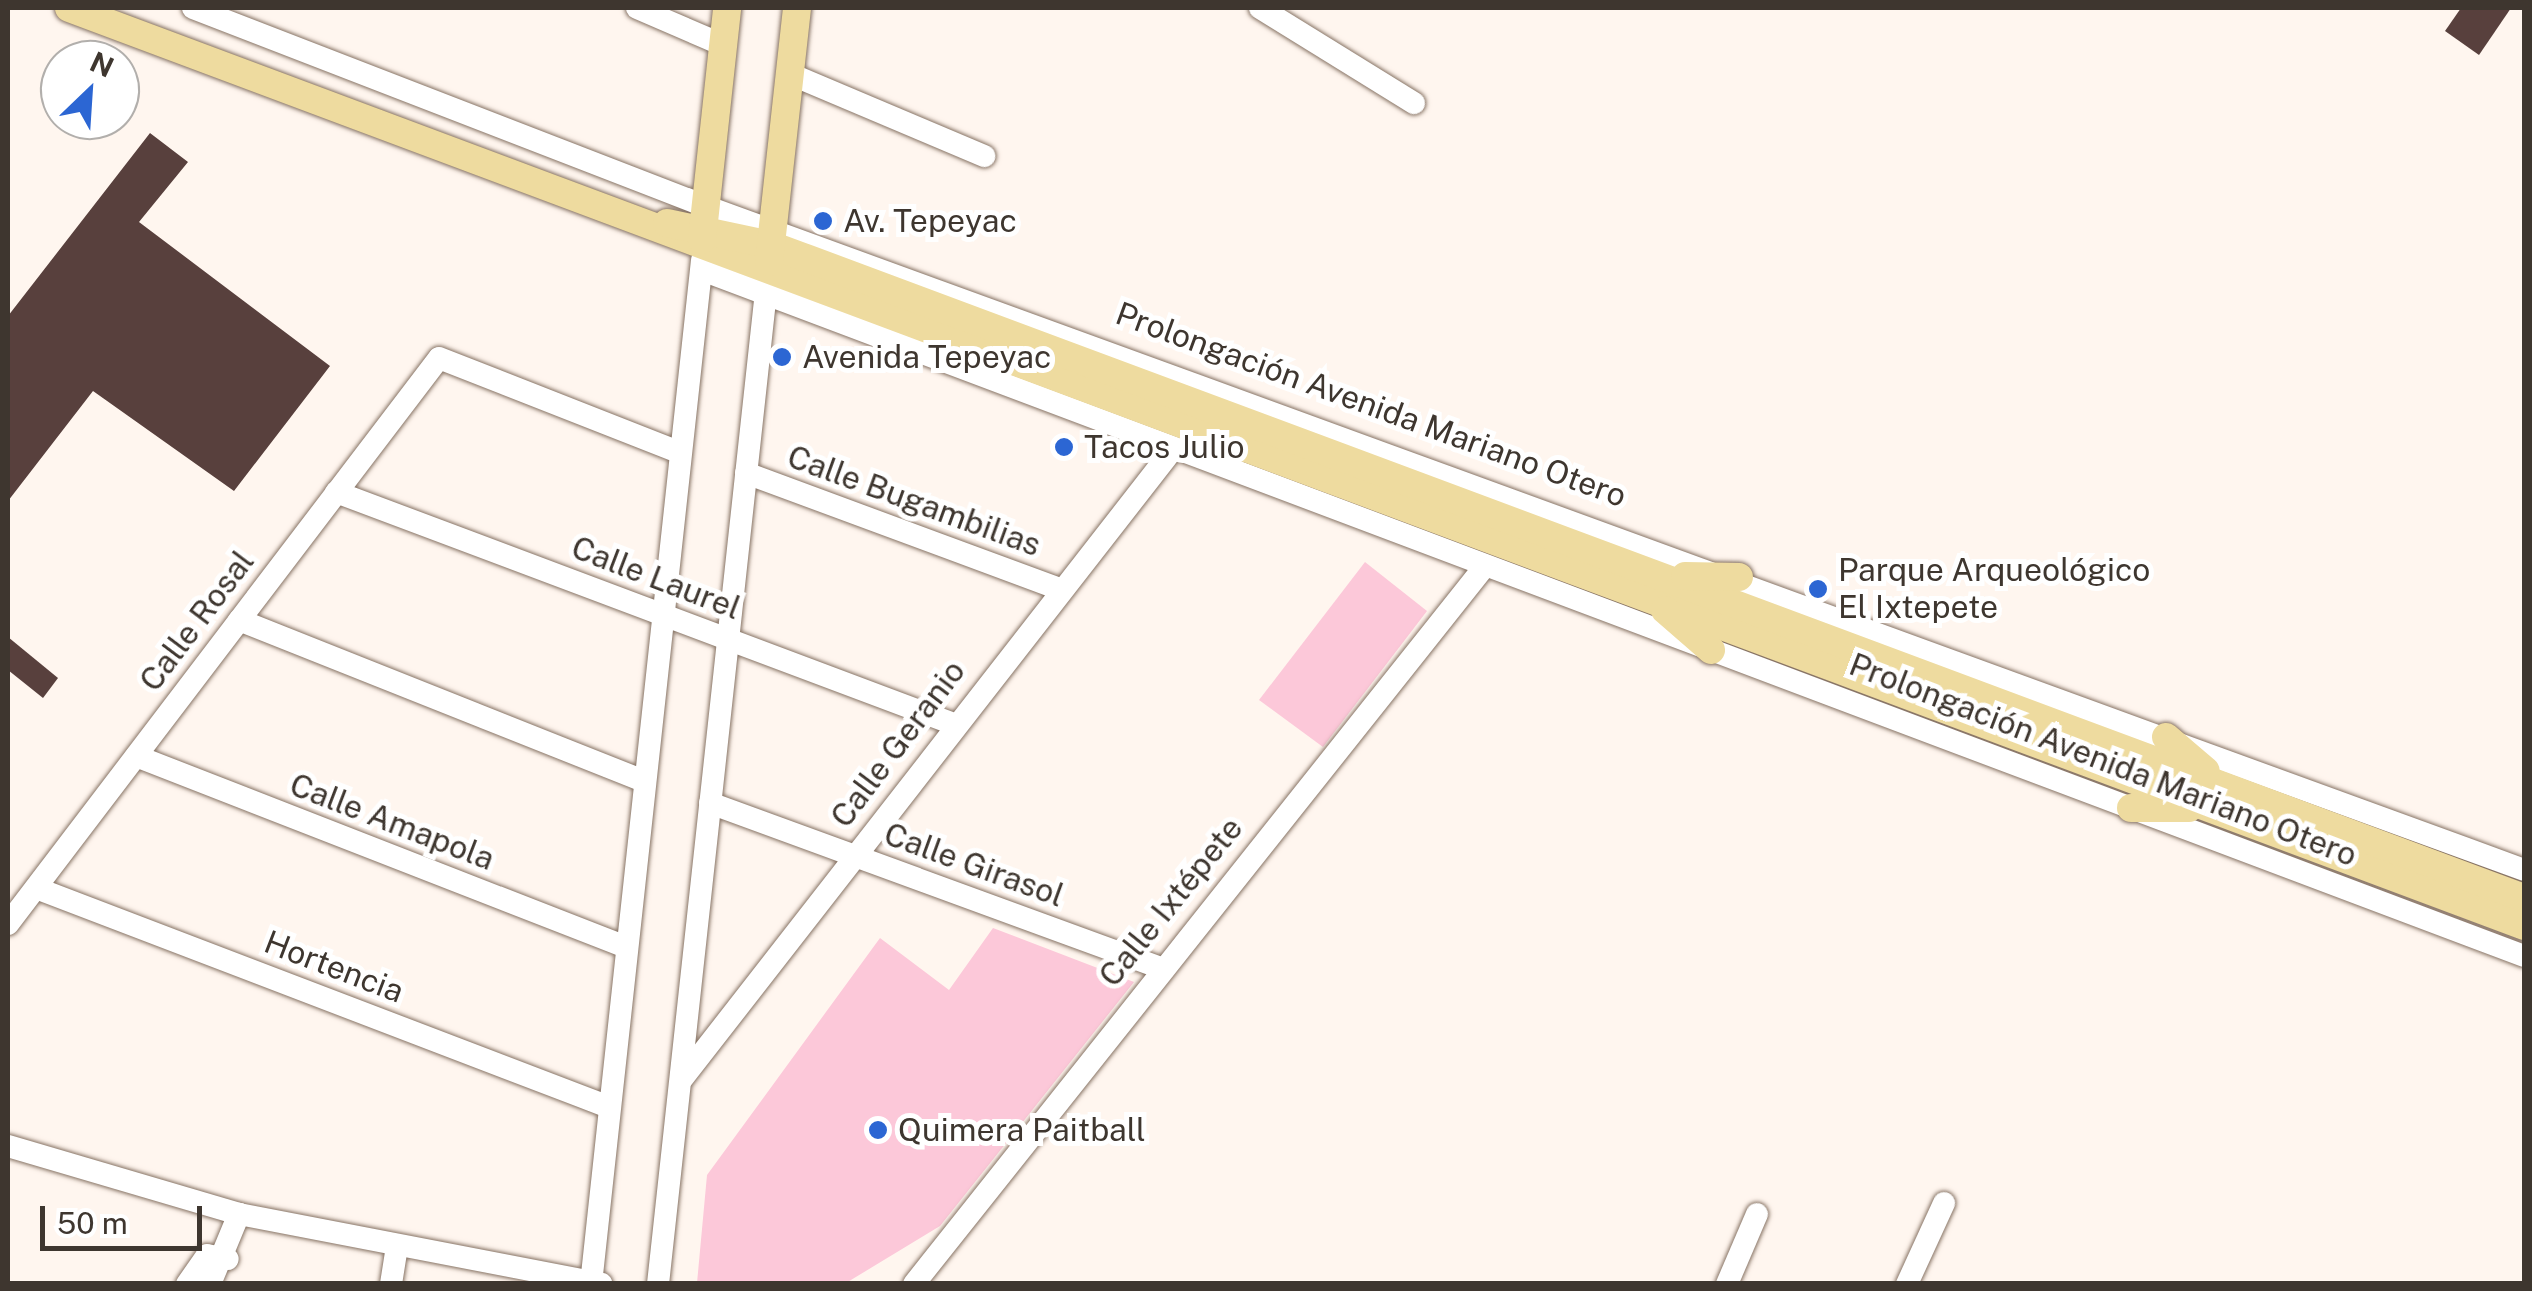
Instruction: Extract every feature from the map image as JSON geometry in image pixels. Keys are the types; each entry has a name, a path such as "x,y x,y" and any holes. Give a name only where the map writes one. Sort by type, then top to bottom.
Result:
{"main road":[{"name":"Prolongación Avenida Mariano Otero","path":"69,8 656,222 770,259 2472,892"},
{"path":"703,237 727,8"},
{"path":"770,259 797,8"},
{"path":"1657,588 1738,577"},
{"path":"1657,588 1711,650"},
{"path":"2166,737 2216,797"},
{"path":"2130,808 2216,797"},
{"path":"2472,892 2524,898"},
{"path":"2472,892 2524,926"}],"street":[{"name":"Prolongación Avenida Mariano Otero","path":"193,8 703,237 1738,577 2524,870"},
{"path":"637,8 723,44"},
{"path":"1260,8 1414,103"},
{"path":"790,74 984,156"},
{"path":"8,1146 239,1214 398,1248 594,1283 609,1107 703,237"},
{"name":"Prolongación Avenida Mariano Otero","path":"770,259 1174,450 2524,956"},
{"path":"658,1284 770,259"},
{"name":"Calle Rosal","path":"8,924 439,358 679,452"},
{"name":"Calle Geranio","path":"680,1082 1059,589 1174,450"},
{"name":"Calle Bugambilias","path":"746,474 1059,589"},
{"name":"Calle Laurel","path":"336,492 954,724"},
{"name":"Calle Ixtépete","path":"914,1284 1158,967 1485,566"},
{"path":"238,620 643,781"},
{"name":"Calle Amapola","path":"136,756 626,948"},
{"name":"Calle Girasol","path":"710,803 1158,967"},
{"name":"Hortencia","path":"36,888 609,1107"},
{"path":"1908,1284 1944,1203"},
{"path":"210,1284 228,1258 239,1214"},
{"path":"1728,1284 1756,1214"},
{"path":"391,1284 398,1248"},
{"path":"187,1284 208,1255 228,1258"}],"shaded area":[{"path":"1365,562 1427,611 1323,747 1259,700"},
{"name":"Quimera Paitball","path":"993,928 1134,982 940,1226 846,1283 697,1283 707,1175 880,938 949,990"}],"building":[{"path":"2461,8 2511,8 2479,55 2445,31"},
{"path":"150,133 188,162 139,222 330,366 234,491 93,391 8,501 8,316"},
{"path":"8,637 58,678 43,698 8,670"}],"place":[{"name":"Av. Tepeyac","path":"823,221"},
{"name":"Avenida Tepeyac","path":"782,357"},
{"name":"Tacos Julio","path":"1064,447"},
{"name":"Parque Arqueológico El Ixtepete","path":"1818,589"},
{"name":"Quimera Paitball","path":"878,1130"}]}
